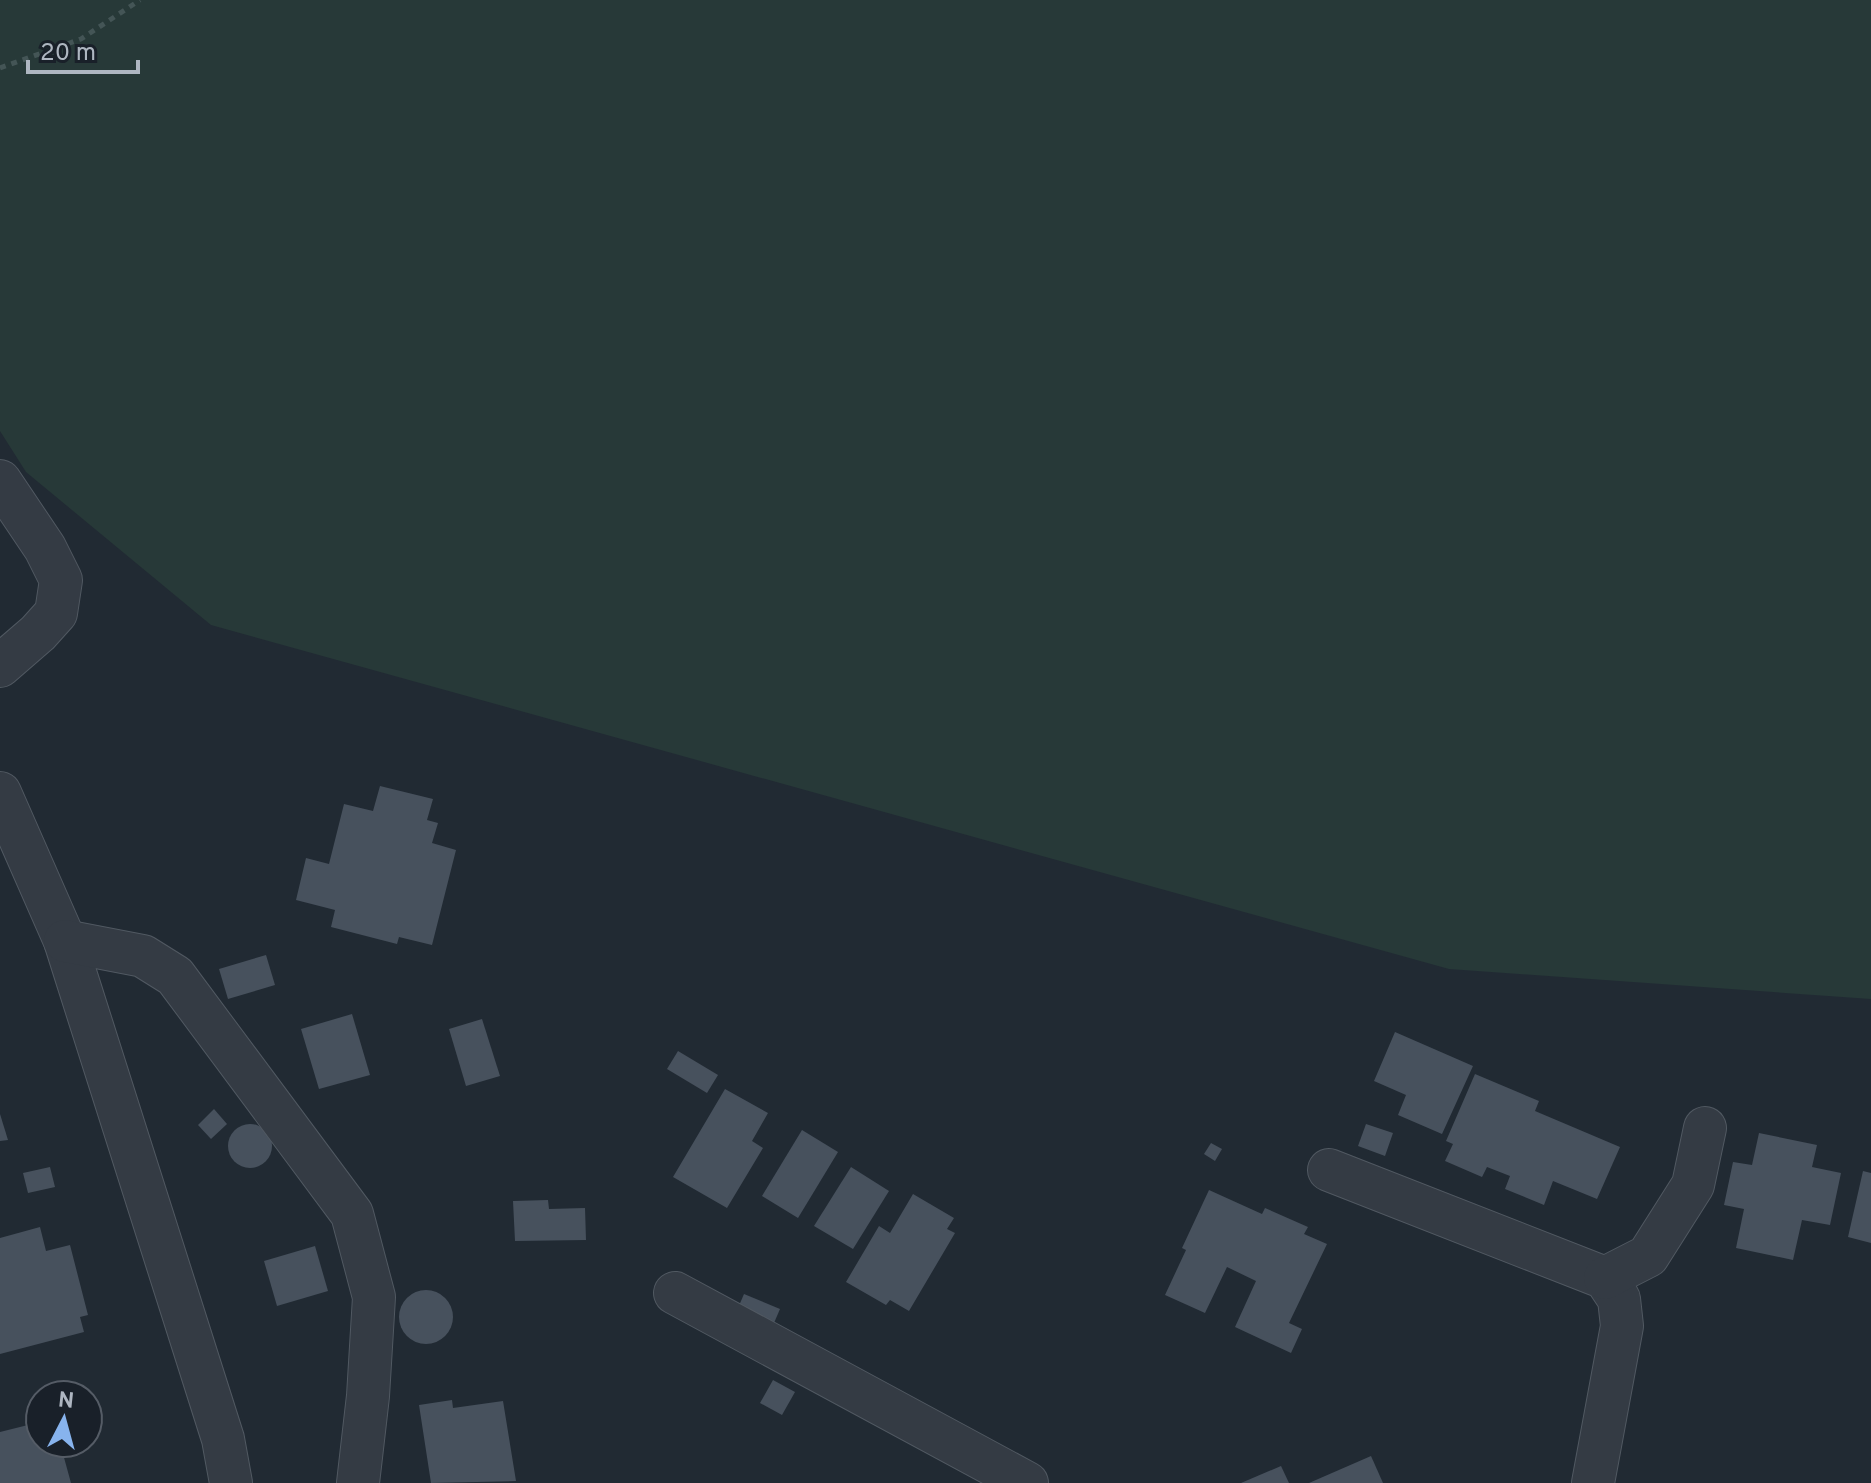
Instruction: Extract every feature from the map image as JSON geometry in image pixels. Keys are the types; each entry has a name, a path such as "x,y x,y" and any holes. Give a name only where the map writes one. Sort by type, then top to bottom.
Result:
{"street":[{"path":"0,481 45,548 61,580 56,613 0,666"},
{"path":"0,793 65,941 223,1439 231,1483"},
{"path":"65,941 143,956 175,976 352,1214 374,1297 368,1396 358,1483"},
{"path":"1605,1278 1648,1256 1693,1185 1705,1128"},
{"path":"1329,1170 1605,1278 1619,1299 1622,1326 1593,1483"},
{"path":"675,1293 1027,1483"}],"path":[{"path":"0,68 81,39 140,0"}],"shaded area":[{"path":"0,0 1871,0 1871,999 1449,969 211,625 26,472 0,431"}],"building":[{"path":"380,786 433,799 427,820 438,823 432,843 456,850 432,945 399,937 397,944 331,927 335,910 296,900 306,858 329,864 344,804 373,811"},
{"path":"266,955 275,985 228,999 219,969"},
{"path":"352,1014 370,1075 319,1089 301,1029"},
{"path":"482,1019 500,1076 466,1086 449,1029"},
{"path":"1395,1032 1473,1066 1442,1134 1398,1115 1406,1095 1374,1081"},
{"path":"678,1051 718,1075 707,1093 667,1069"},
{"path":"1475,1074 1539,1101 1535,1111 1620,1147 1597,1199 1553,1181 1544,1205 1505,1189 1510,1176 1487,1167 1482,1177 1445,1161 1453,1144 1446,1141"},
{"path":"725,1089 768,1113 752,1141 763,1148 727,1208 673,1177"},
{"path":"214,1109 227,1124 211,1139 198,1125"},
{"path":"0,1114 8,1140 0,1141"},
{"path":"250,1124 266,1130 272,1146 266,1162 250,1168 234,1162 228,1146 234,1130"},
{"path":"1366,1124 1393,1133 1385,1156 1358,1146"},
{"path":"802,1130 838,1152 798,1218 762,1196"},
{"path":"1759,1133 1817,1145 1812,1167 1841,1173 1830,1225 1802,1220 1793,1260 1736,1248 1744,1209 1724,1205 1733,1162 1752,1165"},
{"path":"1211,1143 1222,1149 1215,1161 1204,1154"},
{"path":"50,1167 55,1187 28,1193 23,1173"},
{"path":"851,1167 889,1191 853,1249 814,1226"},
{"path":"1863,1171 1871,1173 1871,1243 1848,1237"},
{"path":"1209,1190 1262,1214 1265,1208 1308,1227 1304,1234 1327,1244 1289,1323 1302,1329 1291,1353 1235,1327 1256,1281 1227,1267 1205,1313 1165,1295 1186,1250 1182,1248"},
{"path":"913,1194 954,1218 947,1229 955,1233 909,1311 890,1300 886,1305 846,1282 879,1226 890,1233"},
{"path":"548,1200 549,1209 585,1208 586,1240 515,1241 513,1201"},
{"path":"40,1227 46,1251 70,1245 88,1315 80,1317 84,1332 0,1354 0,1238"},
{"path":"315,1246 328,1291 277,1306 264,1261"},
{"path":"426,1290 445,1298 453,1317 445,1336 426,1344 407,1336 399,1317 407,1298"},
{"path":"744,1294 780,1309 771,1330 735,1315"},
{"path":"773,1380 795,1392 782,1415 760,1403"},
{"path":"452,1400 453,1408 503,1401 516,1481 431,1483 419,1405"},
{"path":"24,1426 24,1459 64,1459 71,1483 0,1483 0,1432"},
{"path":"1371,1456 1383,1483 1309,1483"},
{"path":"1281,1466 1289,1483 1241,1483"}]}
